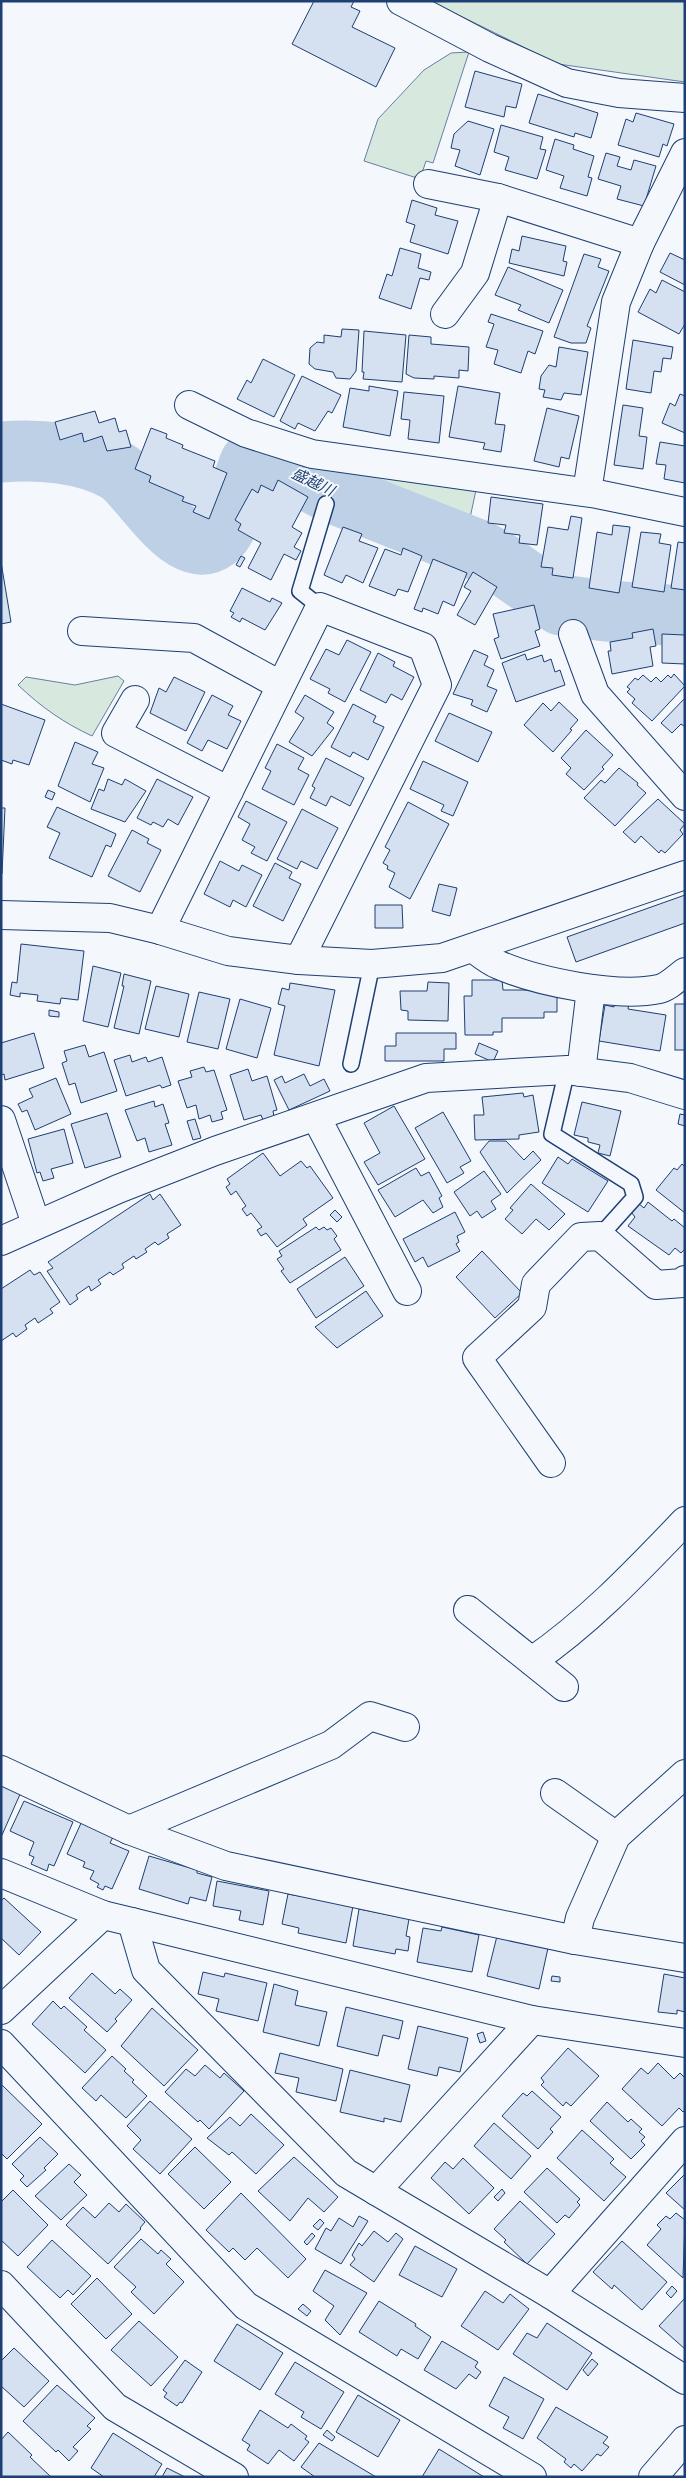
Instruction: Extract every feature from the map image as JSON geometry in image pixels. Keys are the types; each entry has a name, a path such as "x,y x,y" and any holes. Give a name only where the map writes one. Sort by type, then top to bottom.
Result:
{"street":[{"path":"400,1 490,48 567,83 619,93 685,98"},
{"path":"587,492 616,302 640,243 685,153"},
{"path":"428,184 498,198 640,243"},
{"path":"446,314 475,273 498,198"},
{"path":"188,405 246,433 312,454 587,492 685,512"},
{"path":"160,930 320,607 423,647 437,685 299,960"},
{"path":"82,631 194,638 280,685"},
{"path":"573,634 595,694 685,796"},
{"path":"135,700 116,733 229,791"},
{"path":"1,916 110,918 160,930 228,951 299,960 372,964 442,958 685,875"},
{"path":"473,948 496,964 515,971 591,989 626,993 662,989 685,972"},
{"path":"574,1071 591,989"},
{"path":"1,1241 36,1224 215,1151 426,1078 574,1071 630,1078 685,1095"},
{"path":"316,1117 408,1290"},
{"path":"1,1120 36,1224"},
{"path":"551,1463 477,1358 532,1307 536,1284 581,1237 600,1236 656,1285 683,1283 685,1280"},
{"path":"532,1662 561,1642 620,1588 685,1521"},
{"path":"468,1610 564,1687"},
{"path":"128,1830 331,1745 370,1716 406,1727"},
{"path":"1,1770 128,1830 226,1866 575,1940 685,1958"},
{"path":"575,1940 580,1918 616,1836 685,1774"},
{"path":"555,1794 616,1836"},
{"path":"1,1873 103,1915 532,2020 685,2043"},
{"path":"1,2010 103,1915"},
{"path":"132,1922 146,1970 346,2173 550,2294 685,2380"},
{"path":"376,2191 532,2020"},
{"path":"1,2044 246,2306 532,2477"},
{"path":"550,2294 685,2141"},
{"path":"1,2285 115,2407 234,2477"},
{"path":"652,2477 685,2440"}],"lane":[{"path":"320,607 300,592 326,504"},
{"path":"351,1064 372,964"},
{"path":"574,1071 552,1134 631,1184 635,1197 600,1236"}],"shaded area":[{"path":"430,1 685,1 685,82 558,64"},
{"path":"469,52 433,163 426,161 420,179 364,161 378,119 424,70 451,53"},
{"path":"305,467 476,490 470,518 430,515 336,485"},
{"path":"118,676 124,681 92,736 53,714 18,685 26,677 75,685"}],"building":[{"path":"314,1 354,1 351,7 360,11 352,27 395,48 376,87 292,44"},
{"path":"475,71 522,84 516,108 506,106 504,117 465,107"},
{"path":"538,94 598,113 591,138 575,133 574,137 529,123"},
{"path":"636,113 674,124 667,146 663,144 659,157 618,145 626,119 633,122"},
{"path":"468,121 494,129 480,175 455,166 460,150 451,148 454,134"},
{"path":"501,125 543,137 540,149 546,150 537,179 505,170 509,157 494,152"},
{"path":"555,139 574,145 573,149 594,156 588,177 592,178 587,196 560,188 564,176 546,170"},
{"path":"606,153 620,157 617,166 631,170 634,160 656,166 644,206 617,199 621,186 598,179"},
{"path":"412,200 437,208 435,215 458,221 448,254 410,242 415,225 406,222"},
{"path":"522,236 566,246 563,261 567,262 564,276 509,263 512,249 519,251"},
{"path":"400,248 421,254 418,268 431,272 429,280 420,278 411,309 379,298 387,274 392,276"},
{"path":"670,253 685,260 685,285 660,272"},
{"path":"584,254 601,259 598,267 609,271 587,326 591,328 586,343 571,343 554,337"},
{"path":"508,267 563,290 549,323 518,310 521,305 495,295"},
{"path":"662,280 685,292 685,324 679,334 638,312 650,289 656,293"},
{"path":"491,314 543,331 535,354 528,351 521,373 494,364 498,350 486,347 494,324 488,322"},
{"path":"342,329 359,330 356,371 350,379 336,378 333,372 315,369 309,364 310,348 317,342 324,343 324,335 341,337"},
{"path":"364,331 406,335 402,382 363,379"},
{"path":"409,335 431,337 431,344 469,347 468,371 459,370 459,378 434,376 434,379 414,378 406,374"},
{"path":"633,340 673,347 671,359 663,358 661,372 654,371 651,393 626,389"},
{"path":"559,347 588,352 581,395 564,393 561,400 543,397 545,390 539,389 541,376 549,365 556,367"},
{"path":"263,359 295,375 274,417 237,399 247,380 251,383"},
{"path":"302,376 341,395 332,413 328,411 315,431 298,423 295,429 280,421"},
{"path":"369,386 398,391 390,436 343,427 350,388 369,391"},
{"path":"458,386 500,393 495,424 505,425 501,452 483,449 485,443 449,437"},
{"path":"404,392 444,396 439,443 408,439 410,420 401,419"},
{"path":"680,394 685,396 685,433 662,423 670,403 675,406"},
{"path":"623,405 643,408 639,436 647,437 643,469 614,465"},
{"path":"547,408 579,416 569,459 561,457 559,467 534,461"},
{"path":"95,411 99,423 115,418 119,432 126,430 131,447 107,451 102,436 84,442 82,433 60,440 55,422"},
{"path":"151,428 167,434 166,438 183,445 182,448 215,461 213,467 227,473 209,519 193,512 196,506 182,501 184,497 149,482 151,476 135,469"},
{"path":"660,442 685,446 685,483 664,479 666,465 656,464"},
{"path":"278,480 308,497 292,527 302,533 294,547 301,551 296,560 284,554 271,580 248,568 261,543 238,530 241,524 235,520 252,489 258,493 261,485 273,491"},
{"path":"491,497 543,504 537,545 519,543 520,535 504,533 506,525 488,523"},
{"path":"571,516 582,518 573,578 552,575 553,568 541,567 548,527 568,530"},
{"path":"613,525 630,527 619,593 589,588 597,532 612,535"},
{"path":"343,527 362,534 359,541 378,548 363,583 346,575 342,583 324,575"},
{"path":"641,532 661,534 659,543 671,545 664,592 632,587"},
{"path":"678,542 685,543 685,590 671,588"},
{"path":"403,548 422,556 408,592 398,589 395,596 369,586 385,549 401,555"},
{"path":"241,556 245,558 240,567 236,565"},
{"path":"433,559 467,573 454,606 443,601 438,614 423,608 422,612 414,609"},
{"path":"1,562 11,622 1,624"},
{"path":"473,572 497,587 475,625 457,615 471,591 464,587"},
{"path":"242,588 270,602 272,598 282,603 265,630 242,618 240,622 231,617 234,613 230,611"},
{"path":"534,605 540,629 535,631 540,646 501,659 494,639 499,637 493,614"},
{"path":"653,629 656,646 650,647 653,666 612,674 608,651 611,651 610,642 633,638 632,633"},
{"path":"662,634 685,635 685,664 662,663"},
{"path":"347,640 371,652 345,702 328,693 330,689 310,679 326,649 339,655"},
{"path":"474,650 488,656 484,665 494,670 487,686 497,690 487,712 471,705 473,700 453,694"},
{"path":"378,653 395,662 393,666 414,677 402,700 391,694 386,703 360,690"},
{"path":"525,654 527,660 542,655 544,662 551,659 555,672 560,670 565,685 516,702 502,663"},
{"path":"674,674 685,686 652,721 632,703 635,699 627,692 630,689 627,687 635,678 638,680 643,675 651,682 656,677 661,682 668,675 671,678"},
{"path":"174,677 205,692 186,731 150,713 159,688 166,692"},
{"path":"212,695 233,706 228,715 241,721 227,749 208,740 202,751 187,743"},
{"path":"305,695 334,712 327,723 334,728 312,756 289,742 304,718 295,712"},
{"path":"685,698 685,727 681,724 672,733 661,723"},
{"path":"559,702 578,720 553,752 524,725 543,703 551,711"},
{"path":"1,704 45,720 29,765 13,760 12,764 1,760"},
{"path":"353,704 376,716 373,722 384,727 368,760 353,752 350,757 331,747"},
{"path":"449,713 492,732 478,762 435,741"},
{"path":"586,730 613,755 602,767 604,769 584,790 566,774 571,768 561,758"},
{"path":"75,742 98,752 92,764 104,768 90,802 58,786"},
{"path":"277,744 304,758 298,769 309,775 294,805 262,789 271,771 265,768"},
{"path":"326,758 364,778 350,806 331,796 326,806 310,798 315,788 312,786"},
{"path":"423,761 468,782 453,816 441,811 444,805 410,789"},
{"path":"619,768 638,783 637,785 646,793 615,826 584,798 601,780 605,783"},
{"path":"108,779 122,785 125,779 146,791 125,822 91,809 99,789 104,791"},
{"path":"157,779 193,797 178,825 168,819 163,827 153,822 151,825 137,818"},
{"path":"48,790 55,793 52,800 45,797"},
{"path":"658,799 685,824 680,830 683,834 665,853 661,850 659,853 641,836 635,843 623,832"},
{"path":"246,801 287,822 267,861 251,853 255,847 242,840 250,824 238,817"},
{"path":"408,802 449,824 410,899 389,887 395,873 387,869 388,866 383,863 390,850 385,847"},
{"path":"57,807 116,834 111,847 106,845 92,877 49,858 60,833 47,827"},
{"path":"1,808 5,808 2,874 1,874"},
{"path":"302,809 338,828 317,869 301,861 297,869 277,859"},
{"path":"132,830 149,839 147,843 161,850 140,892 108,876"},
{"path":"220,861 239,871 242,865 262,875 246,907 233,900 230,907 204,894"},
{"path":"275,863 292,872 289,878 301,884 283,921 253,906"},
{"path":"439,884 457,888 450,916 432,911"},
{"path":"685,895 685,923 576,962 567,937"},
{"path":"375,905 402,905 403,928 375,928"},
{"path":"21,944 84,951 78,1000 61,998 60,1004 37,1001 38,995 20,993 20,997 10,995 12,982 17,983"},
{"path":"93,966 121,973 108,1027 83,1021"},
{"path":"124,974 151,981 139,1034 114,1028 124,986 122,986"},
{"path":"472,980 502,980 503,990 557,990 557,1012 544,1012 544,1018 502,1018 502,1032 493,1032 493,1035 465,1035 464,996 472,996"},
{"path":"428,982 449,983 448,1021 408,1020 408,1011 401,1010 400,991 427,991"},
{"path":"290,983 335,990 319,1066 274,1055 285,1006 278,1004 282,988 289,990"},
{"path":"156,986 189,994 179,1037 145,1029"},
{"path":"199,992 230,999 218,1049 187,1042"},
{"path":"240,999 271,1008 257,1058 226,1049"},
{"path":"615,1000 629,1002 628,1009 666,1015 660,1051 599,1041 605,1005 614,1007"},
{"path":"675,1004 685,1004 685,1050 675,1050"},
{"path":"49,1010 59,1012 59,1017 49,1016"},
{"path":"34,1033 44,1068 5,1080 4,1074 1,1075 1,1043"},
{"path":"396,1033 456,1033 456,1049 444,1049 444,1061 385,1061 385,1046 396,1046"},
{"path":"479,1043 498,1051 493,1062 475,1054"},
{"path":"85,1045 89,1057 104,1052 117,1091 81,1103 75,1083 69,1085 62,1063 67,1061 64,1051"},
{"path":"130,1055 132,1062 146,1057 148,1062 162,1057 171,1085 162,1088 160,1085 126,1096 114,1060"},
{"path":"204,1067 206,1072 214,1070 227,1110 221,1112 223,1119 212,1122 210,1115 199,1119 196,1105 187,1108 178,1081 192,1077 190,1071"},
{"path":"248,1069 252,1081 267,1076 277,1110 273,1111 274,1117 263,1120 261,1115 244,1120 230,1075"},
{"path":"304,1074 310,1086 324,1079 330,1091 289,1110 274,1080 282,1076 285,1083"},
{"path":"56,1078 71,1114 35,1130 27,1110 22,1112 18,1104 33,1097 29,1089"},
{"path":"523,1093 524,1097 533,1095 539,1132 519,1135 519,1139 475,1140 474,1115 484,1115 482,1097"},
{"path":"154,1101 155,1107 163,1104 169,1123 165,1124 172,1145 149,1152 145,1138 137,1141 125,1110"},
{"path":"582,1102 621,1111 610,1156 598,1153 600,1145 588,1142 588,1138 574,1135"},
{"path":"394,1106 425,1159 378,1185 364,1162 380,1153 364,1123"},
{"path":"443,1112 471,1161 460,1167 464,1173 447,1183 415,1128"},
{"path":"107,1113 121,1157 85,1168 71,1124"},
{"path":"680,1114 685,1115 685,1126 678,1124"},
{"path":"195,1119 201,1138 193,1140 187,1121"},
{"path":"64,1129 73,1163 51,1169 54,1178 43,1181 40,1172 37,1173 28,1139"},
{"path":"489,1141 506,1141 524,1160 533,1151 541,1160 507,1193 480,1152"},
{"path":"263,1153 280,1176 301,1161 307,1168 310,1166 333,1198 303,1219 307,1225 277,1247 266,1233 261,1236 257,1230 262,1227 251,1213 247,1216 242,1209 246,1206 236,1191 231,1195 226,1187 230,1184 227,1179"},
{"path":"558,1157 568,1164 572,1159 608,1181 588,1212 542,1183"},
{"path":"682,1164 685,1167 685,1213 656,1190 674,1168 677,1170"},
{"path":"416,1168 421,1176 429,1172 442,1196 439,1198 443,1207 433,1213 423,1200 395,1217 378,1190"},
{"path":"484,1171 501,1194 491,1201 496,1209 482,1218 477,1211 470,1216 454,1192"},
{"path":"531,1184 565,1214 549,1230 536,1219 522,1234 505,1219 513,1210 510,1208"},
{"path":"150,1194 153,1200 160,1194 181,1225 167,1234 169,1238 158,1245 155,1242 145,1249 147,1252 136,1259 134,1256 122,1264 124,1268 113,1275 110,1272 98,1280 101,1284 91,1291 89,1286 76,1295 78,1299 70,1305 47,1271 53,1268 48,1262"},
{"path":"648,1202 672,1221 674,1219 685,1228 685,1249 681,1253 675,1248 669,1255 628,1226 635,1217 631,1212 638,1203 644,1208"},
{"path":"335,1210 342,1217 337,1222 330,1215"},
{"path":"455,1212 465,1232 457,1236 459,1242 456,1244 460,1251 428,1267 423,1257 415,1262 403,1239"},
{"path":"316,1227 319,1230 324,1227 327,1230 331,1228 337,1236 334,1239 341,1250 290,1283 281,1271 284,1269 277,1259 282,1256 279,1251"},
{"path":"482,1251 522,1293 495,1318 456,1277"},
{"path":"345,1257 364,1286 316,1318 297,1289"},
{"path":"30,1270 34,1275 40,1272 60,1302 50,1309 53,1313 38,1323 35,1318 25,1325 27,1329 16,1337 13,1333 1,1341 1,1289"},
{"path":"366,1291 383,1316 337,1348 315,1327"},
{"path":"1,1783 21,1792 2,1835 1,1835"},
{"path":"24,1801 73,1822 54,1866 49,1864 47,1871 31,1864 34,1857 29,1855 34,1842 10,1831"},
{"path":"82,1821 114,1835 110,1843 129,1851 112,1889 105,1886 103,1890 97,1887 99,1884 90,1879 94,1871 83,1867 85,1862 67,1854"},
{"path":"149,1856 197,1870 197,1873 212,1877 206,1901 190,1897 188,1904 139,1889"},
{"path":"217,1881 269,1891 263,1925 239,1920 241,1911 213,1906"},
{"path":"288,1894 353,1906 346,1943 298,1933 299,1928 282,1924"},
{"path":"4,1898 41,1932 19,1955 1,1938 1,1901"},
{"path":"359,1909 409,1919 406,1936 410,1937 408,1951 396,1949 395,1954 353,1946"},
{"path":"442,1927 479,1935 472,1972 417,1962 423,1928 441,1931"},
{"path":"497,1936 548,1948 539,1989 487,1976"},
{"path":"203,1972 224,1977 225,1973 267,1983 258,2021 216,2011 219,1999 198,1994"},
{"path":"92,1973 115,1994 120,1989 132,2000 115,2019 117,2021 107,2032 69,1998"},
{"path":"664,1974 685,1978 685,2012 677,2010 677,2014 658,2012"},
{"path":"552,1976 560,1977 560,1982 551,1981"},
{"path":"274,1984 298,1991 295,2005 327,2012 319,2046 263,2032"},
{"path":"53,2001 61,2009 64,2006 87,2027 84,2030 106,2050 85,2073 32,2024"},
{"path":"346,2007 403,2021 399,2039 383,2035 378,2056 337,2046"},
{"path":"152,2008 198,2050 164,2086 121,2046"},
{"path":"418,2026 468,2038 460,2072 439,2067 437,2076 408,2069"},
{"path":"483,2032 486,2041 480,2043 477,2034"},
{"path":"568,2048 599,2076 571,2106 566,2102 563,2106 541,2085 544,2082 541,2078"},
{"path":"280,2053 343,2069 336,2101 296,2092 299,2078 275,2073"},
{"path":"112,2056 126,2069 124,2071 134,2080 132,2082 147,2096 126,2118 101,2095 96,2101 82,2088"},
{"path":"658,2063 674,2079 680,2073 685,2078 685,2110 683,2112 679,2108 662,2126 622,2089 641,2068 648,2074"},
{"path":"205,2065 220,2078 224,2073 244,2091 209,2129 200,2120 198,2122 165,2092 186,2069 195,2076"},
{"path":"350,2070 410,2085 401,2122 384,2118 384,2122 340,2112"},
{"path":"1,2084 42,2124 7,2159 1,2153"},
{"path":"532,2091 561,2117 550,2129 553,2132 538,2149 502,2116 523,2093 527,2096"},
{"path":"150,2101 192,2139 160,2174 133,2149 141,2140 127,2126"},
{"path":"607,2102 628,2122 631,2119 642,2129 639,2132 645,2137 641,2141 645,2145 631,2159 590,2121"},
{"path":"251,2114 284,2145 256,2174 232,2152 229,2155 207,2138 230,2117 240,2126"},
{"path":"494,2123 531,2156 511,2179 474,2146"},
{"path":"582,2130 614,2159 610,2163 626,2177 604,2201 557,2158"},
{"path":"40,2137 58,2154 44,2168 46,2170 27,2187 20,2180 24,2176 12,2164"},
{"path":"195,2147 231,2182 204,2209 168,2174"},
{"path":"294,2157 338,2197 324,2212 308,2198 290,2221 258,2191"},
{"path":"463,2158 494,2188 469,2214 431,2178 445,2162 453,2169"},
{"path":"69,2164 81,2175 74,2182 87,2195 61,2220 35,2196"},
{"path":"547,2168 580,2199 577,2202 580,2205 569,2218 565,2215 557,2223 524,2192"},
{"path":"685,2174 685,2210 666,2193"},
{"path":"502,2189 505,2193 498,2201 494,2197"},
{"path":"13,2190 48,2225 18,2256 1,2240 1,2202"},
{"path":"241,2193 306,2259 288,2278 257,2248 245,2260 233,2248 229,2252 206,2230"},
{"path":"520,2201 555,2234 527,2264 504,2242 506,2240 494,2229"},
{"path":"109,2203 119,2212 126,2204 145,2222 141,2229 108,2264 66,2225 83,2207 95,2218"},
{"path":"676,2213 685,2220 683,2278 647,2245 661,2229 657,2225 666,2216 670,2219"},
{"path":"359,2216 368,2221 341,2264 315,2249 326,2228 331,2231 339,2218 353,2227"},
{"path":"320,2219 324,2223 318,2230 313,2226"},
{"path":"374,2231 388,2242 396,2233 403,2239 374,2282 350,2265 355,2259 352,2255 359,2243 362,2246"},
{"path":"312,2233 315,2236 307,2245 304,2242"},
{"path":"141,2239 158,2254 161,2250 171,2259 166,2264 184,2282 154,2314 131,2292 136,2287 114,2267"},
{"path":"52,2240 91,2276 73,2295 68,2290 60,2298 27,2267"},
{"path":"622,2241 667,2282 642,2310 614,2285 612,2289 593,2272"},
{"path":"415,2246 457,2269 442,2297 399,2275"},
{"path":"325,2270 367,2293 340,2335 325,2320 334,2306 313,2291"},
{"path":"97,2278 132,2314 106,2339 71,2304"},
{"path":"672,2286 677,2291 671,2298 666,2293"},
{"path":"485,2291 503,2303 510,2294 529,2309 498,2350 461,2326"},
{"path":"685,2298 685,2349 659,2326"},
{"path":"379,2301 416,2324 415,2326 431,2337 418,2359 401,2349 397,2356 359,2332"},
{"path":"303,2304 311,2311 307,2316 298,2309"},
{"path":"139,2321 178,2357 151,2386 111,2350"},
{"path":"547,2323 592,2353 567,2390 513,2354 527,2333 537,2338"},
{"path":"237,2324 283,2353 260,2390 214,2361"},
{"path":"442,2341 478,2362 475,2367 481,2372 476,2379 469,2374 456,2389 424,2370"},
{"path":"14,2348 49,2381 24,2407 1,2386 1,2361"},
{"path":"592,2359 598,2364 588,2376 583,2370"},
{"path":"185,2360 202,2372 182,2403 180,2402 177,2406 164,2397 167,2393 163,2390"},
{"path":"295,2362 344,2392 321,2429 301,2417 304,2412 275,2394"},
{"path":"504,2377 544,2399 523,2439 503,2428 509,2417 489,2406"},
{"path":"57,2385 95,2418 87,2426 91,2429 73,2447 78,2451 69,2461 58,2450 56,2452 23,2421"},
{"path":"358,2395 400,2420 378,2457 336,2432"},
{"path":"556,2407 608,2437 603,2443 609,2447 601,2456 597,2454 582,2471 574,2464 571,2468 564,2462 566,2459 537,2438"},
{"path":"260,2410 288,2428 291,2424 307,2436 305,2439 309,2442 294,2461 279,2450 268,2464 247,2450 250,2445 242,2440"},
{"path":"327,2430 335,2437 332,2441 323,2435"},
{"path":"8,2432 51,2477 3,2477 1,2475 1,2440"},
{"path":"113,2433 162,2464 154,2477 104,2477 91,2468"},
{"path":"319,2443 376,2477 315,2477 301,2467"},
{"path":"439,2449 484,2477 422,2477"},
{"path":"167,2468 185,2477 162,2477"}],"waterway":[{"name":"盛越川","path":"1,452 61,453 104,465 117,471 127,479 176,533 190,541 203,544 216,539 227,525 250,463 260,459 274,462 328,491 478,550 495,559 561,605 606,611 685,616"}]}
